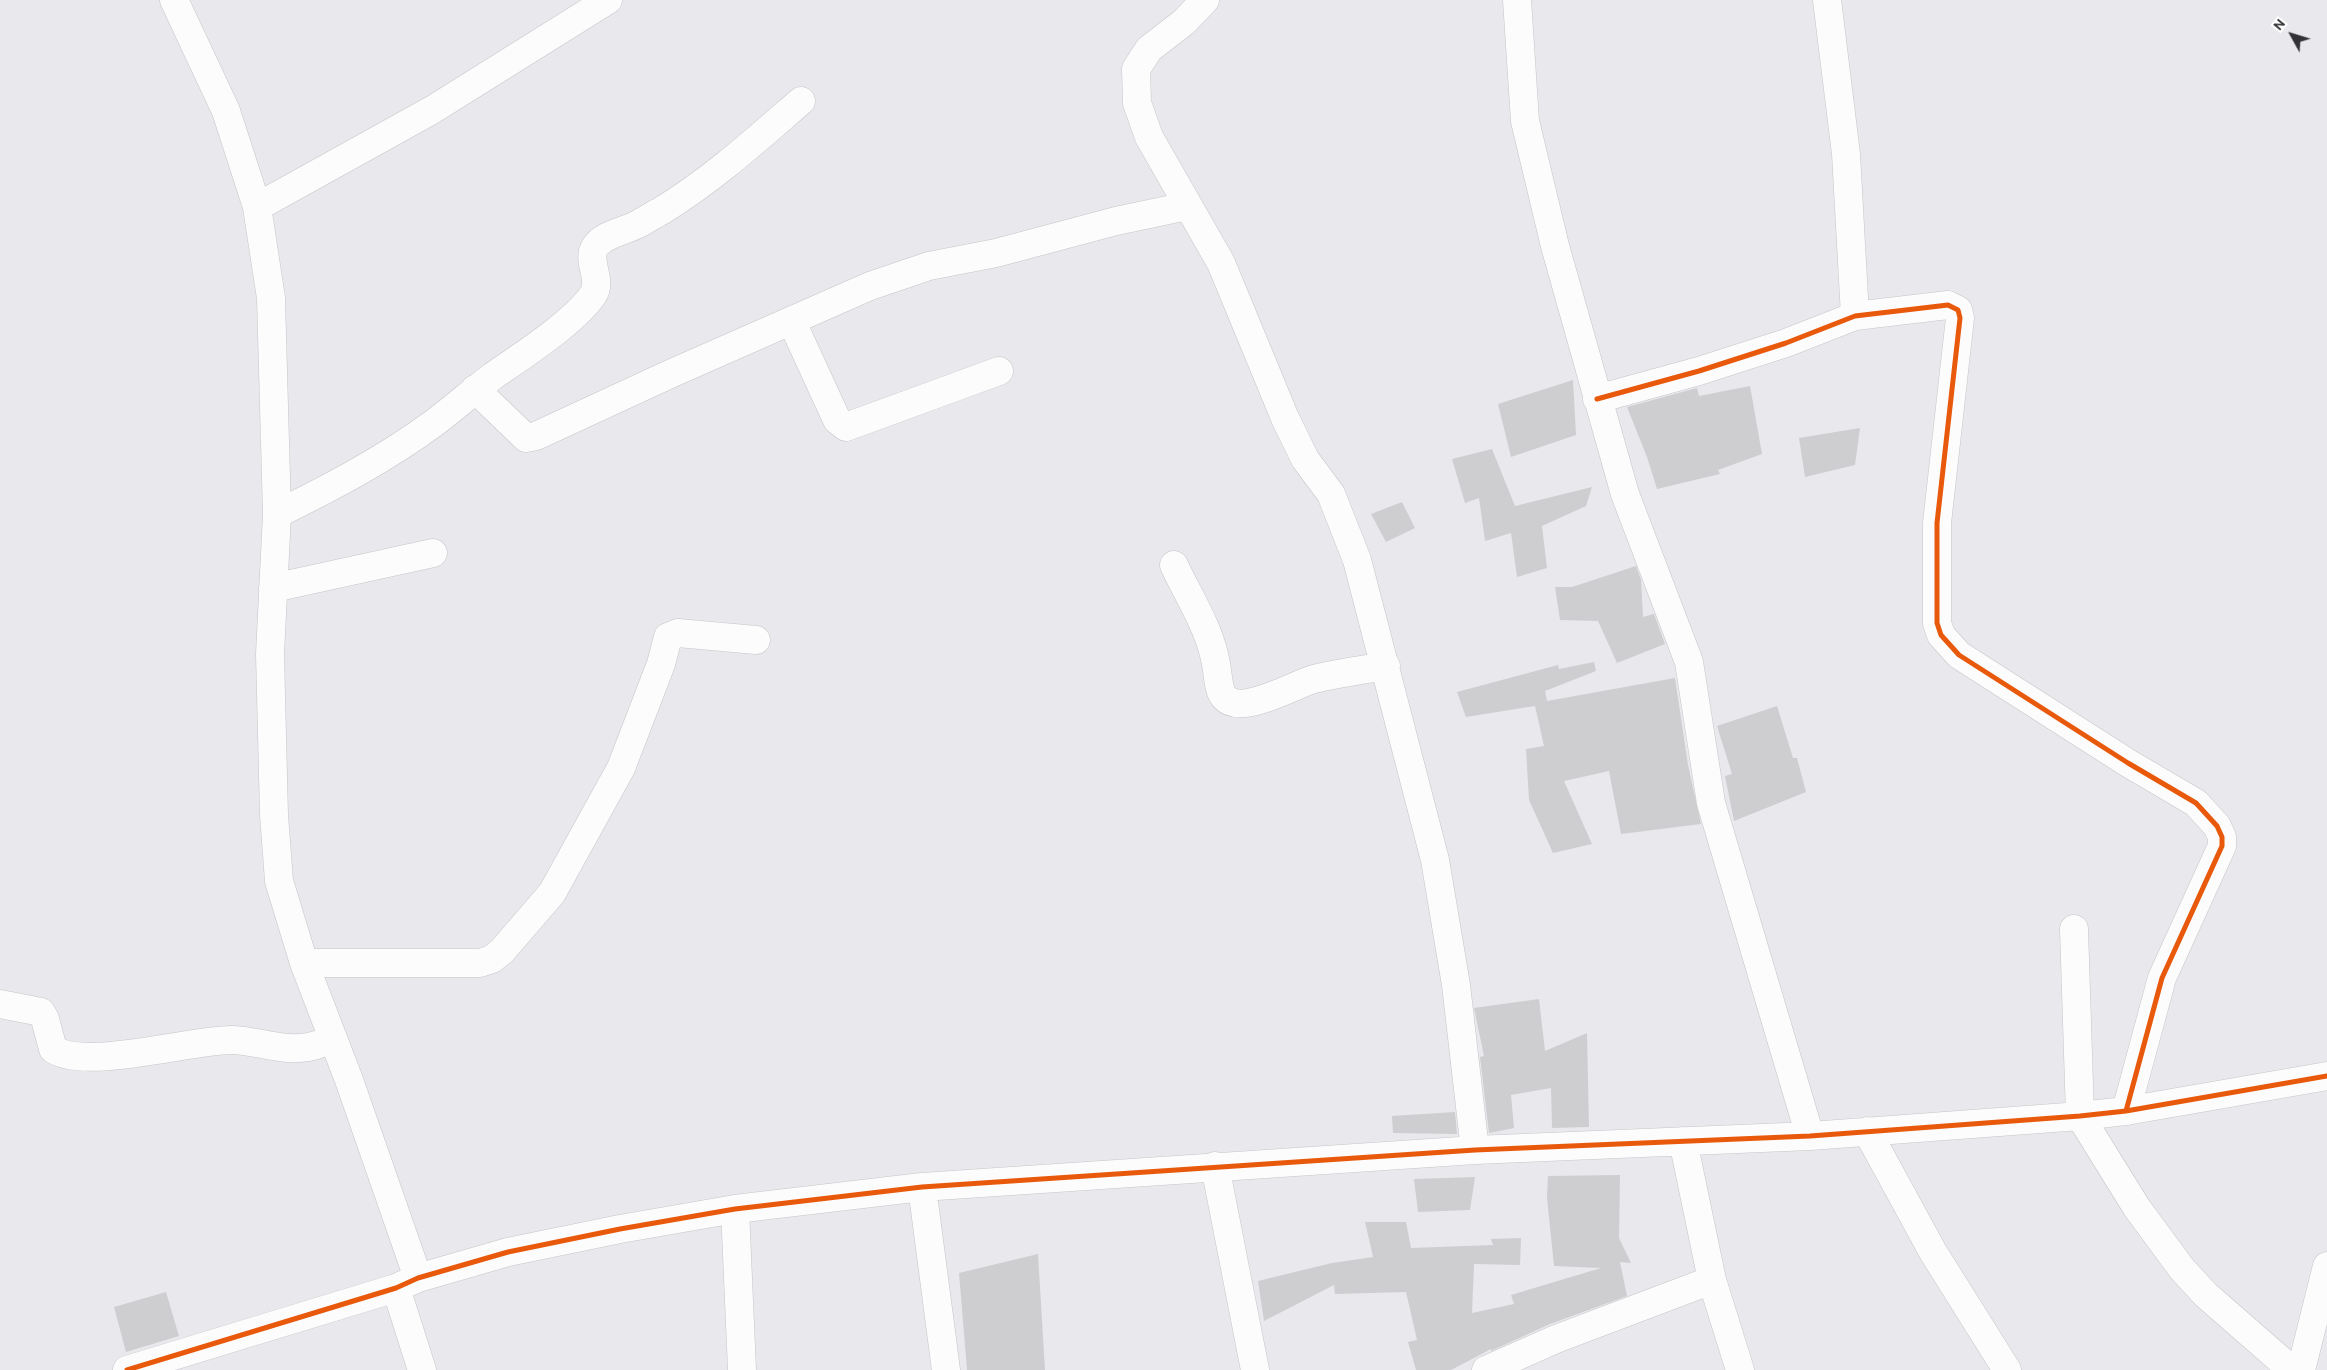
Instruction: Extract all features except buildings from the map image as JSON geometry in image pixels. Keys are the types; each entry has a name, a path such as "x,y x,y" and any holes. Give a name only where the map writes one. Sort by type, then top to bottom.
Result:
{"street":[{"path":"174,0 226,111 257,207 271,298 277,514 270,654 274,815 279,881 304,963 333,1039 407,1283 422,1370"},
{"path":"257,207 432,110 608,0"},
{"path":"1205,0 1184,22 1149,49 1136,69 1136,103 1149,137 1221,263 1285,418 1305,459 1331,494 1358,560 1435,860 1456,985 1475,1150"},
{"path":"1517,0 1525,121 1555,246 1625,494 1689,662 1711,803 1810,1136"},
{"path":"1827,0 1846,154 1855,316"},
{"path":"277,514 348,480 394,451 571,318 594,294 597,278 593,255 595,247 599,243 637,225 677,201 744,151 800,101"},
{"path":"475,389 526,438 536,436 670,374 792,322 870,286 929,266 996,253 1116,221 1187,206"},
{"path":"1597,399 1707,368 1786,343 1855,316 1948,305 1958,310 1937,523 1937,623 1941,635 1959,655 2128,763 2196,803 2216,826 2222,837 2222,846 2162,978 2126,1111"},
{"path":"792,322 836,420 846,427 999,372"},
{"path":"274,588 432,553"},
{"path":"1174,565 1199,613 1213,649 1224,697 1233,703 1256,701 1313,679 1386,666"},
{"path":"304,963 380,961 435,965 480,963 492,959 552,894 621,768 661,664 668,638 678,633 756,640"},
{"path":"2074,929 2080,1116 2137,1208 2182,1269 2206,1295 2292,1370"},
{"path":"0,1004 41,1012 45,1019 53,1049 64,1056 129,1055 233,1040 295,1048 309,1047 333,1039"},
{"path":"127,1370 508,1252 735,1209 922,1187 1215,1166 1475,1150 1810,1136 2080,1116 2126,1111 2327,1076"},
{"path":"1867,1131 1933,1252 2008,1370"},
{"path":"1683,1141 1712,1280 1740,1370"},
{"path":"1215,1166 1255,1370"},
{"path":"922,1187 946,1370"},
{"path":"735,1209 742,1370"},
{"path":"2301,1370 2327,1266"},
{"path":"1486,1370 1556,1339 1712,1280"}],"cycle path":[{"path":"1597,399 1699,371 1786,343 1855,316 1948,305 1958,310 1960,318 1937,523 1937,623 1941,635 1959,655 2128,763 2196,803 2217,826 2222,837 2222,846 2162,978 2126,1111"},
{"path":"127,1370 396,1288 418,1278 508,1252 620,1229 735,1209 922,1187 1475,1150 1810,1136 2080,1116 2126,1111 2327,1076"}]}
